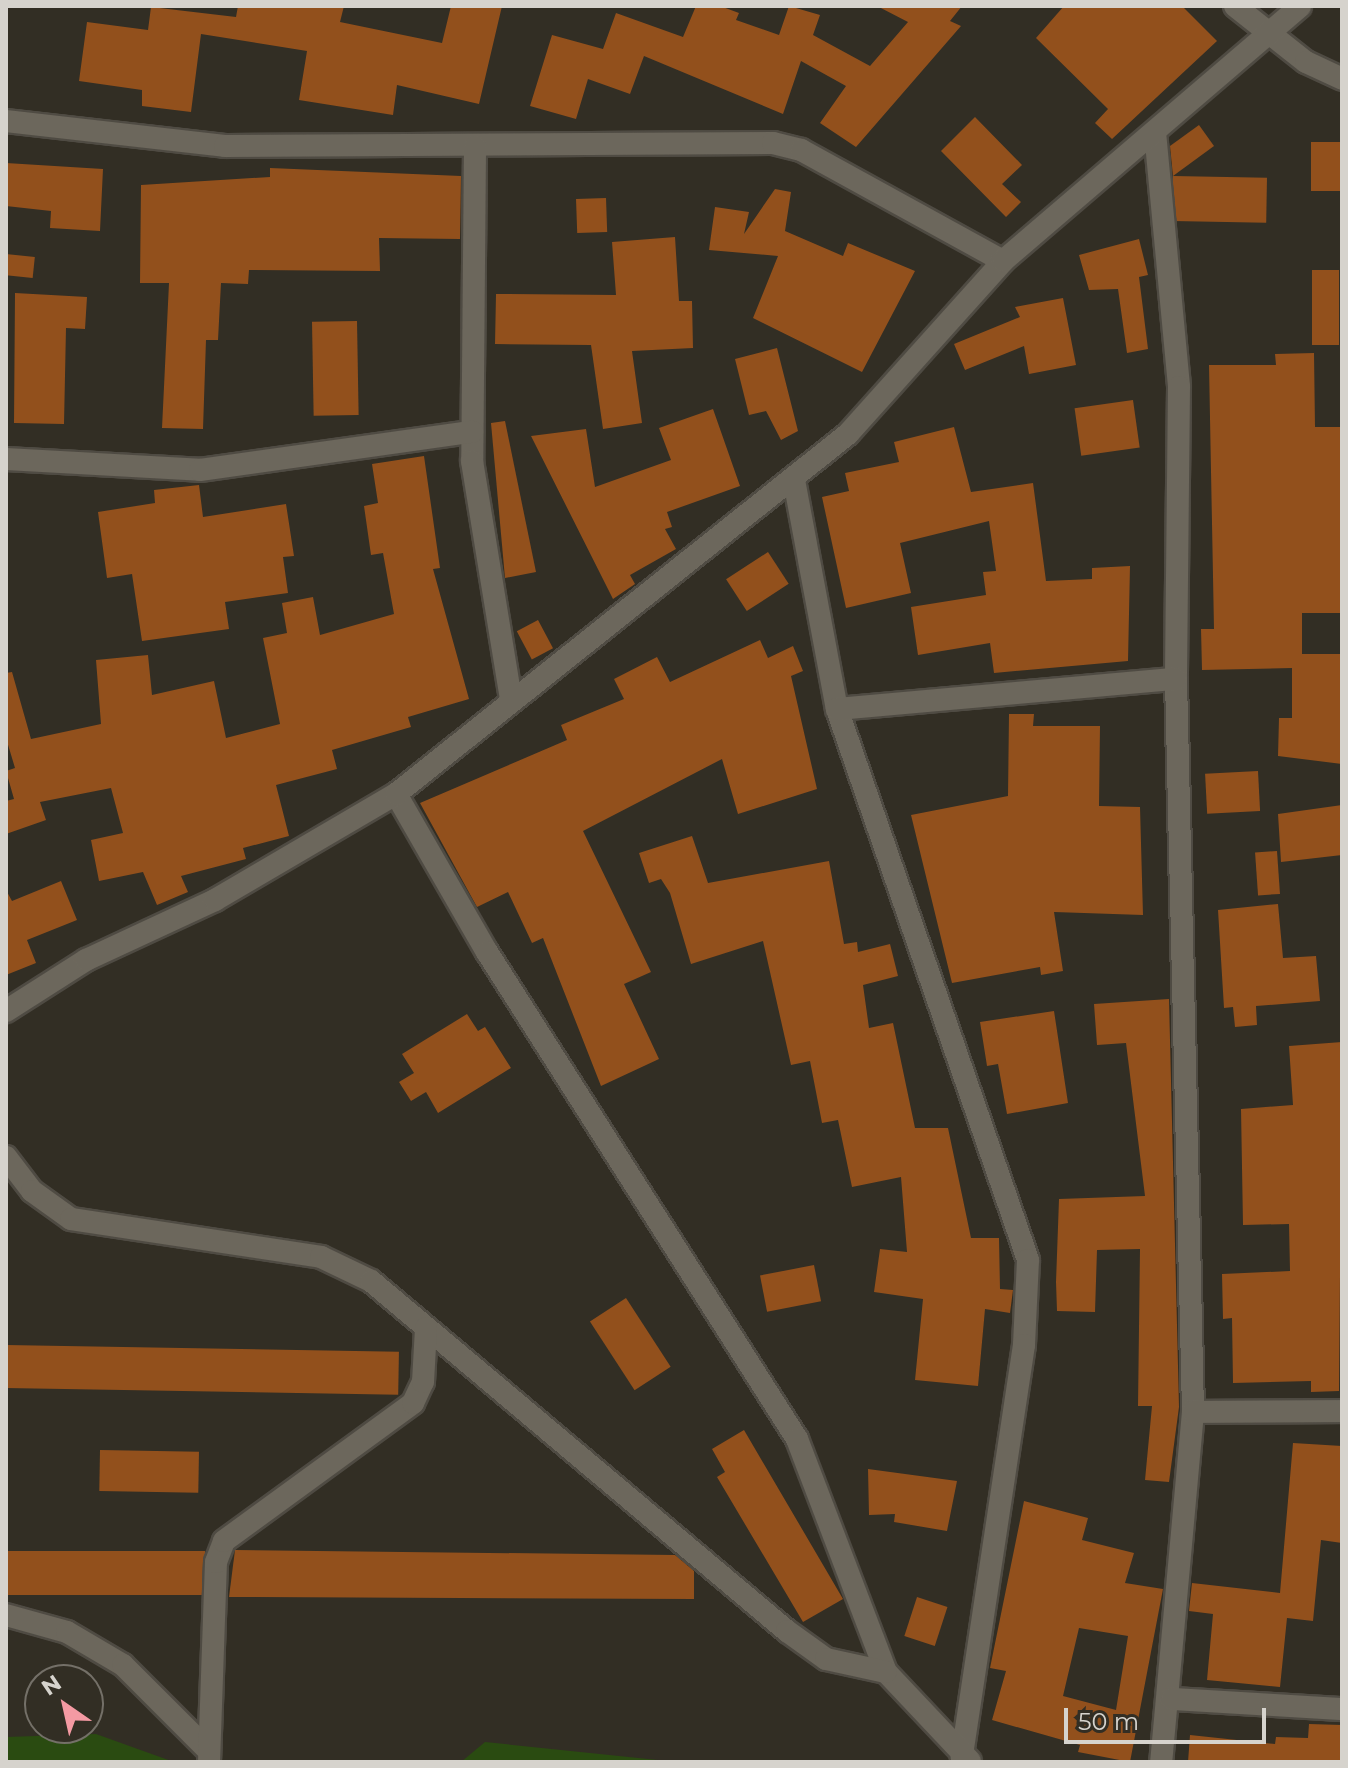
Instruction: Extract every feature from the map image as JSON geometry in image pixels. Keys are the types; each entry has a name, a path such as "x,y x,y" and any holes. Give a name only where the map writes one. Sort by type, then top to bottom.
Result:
{"street":[{"path":"1235,6 1274,32 1306,62 1342,79"},
{"path":"6,1011 86,960 215,900 396,794 511,699 794,480 848,434 1003,261 1274,32 1300,6"},
{"path":"6,121 225,146 773,143 801,150 1003,261"},
{"path":"1155,132 1179,387 1176,679 1193,1412 1172,1699 1161,1762"},
{"path":"475,147 472,432 475,493 511,699"},
{"path":"6,459 200,470 472,432"},
{"path":"794,480 837,709 1028,1260 1024,1345 967,1759"},
{"path":"837,709 1176,679"},
{"path":"396,794 487,952 797,1439 886,1672 967,1759"},
{"path":"6,1157 32,1191 71,1219 321,1257 371,1281 787,1631 826,1659 886,1672"},
{"path":"209,1756 216,1562 224,1541 413,1403 423,1382 426,1328"},
{"path":"1193,1412 1342,1411"},
{"path":"6,1615 67,1632 123,1665 209,1756"},
{"path":"1172,1699 1342,1709"}],"green space":[{"path":"24,1736 24,1744 104,1744 104,1737 174,1762 6,1762 6,1737"},
{"path":"485,1742 677,1762 461,1762"}],"building":[{"path":"238,6 344,6 340,22 442,43 451,6 502,6 479,104 397,85 393,115 299,100 307,51 201,34 191,112 142,106 142,90 79,81 87,22 148,30 151,7 236,17"},
{"path":"696,6 720,6 739,13 736,20 779,35 789,6 820,15 813,35 870,66 908,22 877,6 962,6 950,21 961,26 856,147 820,123 846,86 801,61 783,114 644,56 630,94 588,79 576,119 530,106 552,35 603,49 616,13 683,37"},
{"path":"1064,6 1182,6 1217,41 1112,139 1095,123 1108,109 1036,38"},
{"path":"975,117 1022,165 1002,184 1021,202 1006,217 941,151"},
{"path":"1199,125 1214,146 1173,176 1170,146"},
{"path":"1311,142 1342,142 1342,191 1311,191"},
{"path":"6,163 103,169 100,231 50,228 51,211 6,206"},
{"path":"270,168 461,176 460,239 379,238 380,271 249,270 248,284 221,283 218,340 206,340 203,429 162,428 169,283 140,283 141,185 270,177"},
{"path":"1173,176 1267,178 1266,223 1172,221"},
{"path":"775,189 791,192 785,231 843,256 848,243 915,271 862,372 753,318 778,256 709,250 715,207 749,212 744,234"},
{"path":"606,198 607,232 577,233 576,199"},
{"path":"675,237 679,301 692,301 693,348 632,351 642,423 603,429 591,345 495,344 496,294 616,295 612,242"},
{"path":"1139,239 1148,275 1139,277 1148,349 1127,353 1118,289 1089,290 1079,255"},
{"path":"6,254 35,257 33,278 6,275"},
{"path":"1312,270 1339,270 1339,345 1312,345"},
{"path":"15,293 87,297 85,329 66,328 64,424 14,423"},
{"path":"1063,298 1076,365 1029,374 1024,346 965,370 954,344 1020,317 1015,307"},
{"path":"357,321 359,415 314,416 312,322"},
{"path":"777,348 798,431 781,440 766,411 749,415 735,359"},
{"path":"1314,353 1315,427 1342,427 1342,613 1302,613 1302,654 1342,654 1342,764 1278,756 1279,718 1292,718 1292,668 1202,670 1201,629 1214,629 1209,365 1276,365 1275,354"},
{"path":"1133,400 1140,448 1081,456 1075,408"},
{"path":"713,409 740,486 667,512 672,527 665,529 676,549 630,575 635,584 613,599 531,436 586,429 595,487 671,460 659,428"},
{"path":"505,421 536,572 505,578 491,423"},
{"path":"954,427 971,492 1033,483 1046,581 1092,579 1092,568 1130,566 1128,661 994,673 990,643 918,655 911,607 986,595 983,572 996,571 989,521 900,543 911,593 846,608 822,497 849,491 845,473 899,462 894,442"},
{"path":"424,456 440,568 433,569 469,699 408,717 411,727 332,750 337,769 276,785 289,836 243,848 246,859 181,876 188,892 157,905 143,872 99,881 91,840 123,833 111,788 40,802 46,820 6,834 6,801 14,799 6,771 15,768 6,738 6,673 12,672 31,739 101,724 96,660 148,655 152,695 214,681 226,738 280,724 263,638 287,633 282,603 313,597 320,635 394,614 383,553 371,555 364,506 378,503 372,464"},
{"path":"199,485 203,517 286,504 294,556 283,557 288,593 225,602 229,629 142,641 132,574 107,578 98,512 155,503 154,490"},
{"path":"768,552 789,584 747,611 726,579"},
{"path":"538,620 553,648 532,660 517,631"},
{"path":"760,640 768,658 793,646 803,671 791,676 817,789 738,814 722,759 583,831 651,972 624,984 659,1059 601,1086 543,938 532,943 508,892 477,907 420,803 567,740 561,725 624,699 614,679 657,657 670,682"},
{"path":"1009,714 1034,714 1033,726 1100,726 1099,806 1140,807 1143,915 1054,912 1063,971 1041,975 1040,967 952,983 911,815 1008,796"},
{"path":"1258,771 1260,811 1207,814 1205,774"},
{"path":"1342,805 1342,855 1281,862 1278,814"},
{"path":"692,836 708,883 829,861 844,944 857,942 858,952 890,944 898,976 863,985 869,1028 893,1023 915,1128 948,1128 971,1238 999,1238 1000,1289 1013,1290 1010,1313 985,1309 978,1386 915,1380 923,1299 874,1292 880,1249 907,1252 901,1177 852,1187 838,1120 822,1123 810,1061 791,1065 763,941 691,964 670,893 661,879 649,883 639,853"},
{"path":"1277,851 1280,894 1258,895 1255,853"},
{"path":"61,881 77,920 27,940 36,963 6,975 6,890 12,901"},
{"path":"1278,904 1283,958 1316,956 1320,1001 1256,1006 1257,1025 1235,1027 1233,1007 1224,1008 1218,910"},
{"path":"1169,999 1179,1407 1169,1482 1145,1480 1152,1406 1138,1406 1140,1249 1097,1250 1095,1312 1057,1311 1056,1282 1059,1199 1145,1196 1126,1043 1097,1045 1094,1004"},
{"path":"1054,1011 1068,1103 1007,1114 998,1064 987,1066 980,1022"},
{"path":"467,1014 478,1031 485,1027 511,1068 438,1113 426,1092 411,1101 399,1082 414,1073 402,1054"},
{"path":"1342,1042 1339,1391 1311,1392 1311,1381 1233,1383 1232,1318 1223,1319 1222,1274 1290,1271 1289,1224 1243,1225 1241,1109 1293,1105 1289,1046"},
{"path":"814,1265 821,1301 767,1312 760,1275"},
{"path":"626,1298 671,1367 635,1390 590,1321"},
{"path":"6,1345 399,1352 398,1395 6,1388"},
{"path":"744,1430 843,1599 803,1622 717,1477 725,1472 712,1449"},
{"path":"1293,1443 1342,1446 1342,1543 1321,1540 1313,1621 1287,1618 1280,1687 1207,1680 1213,1614 1189,1611 1192,1583 1280,1593"},
{"path":"100,1450 199,1452 198,1493 99,1491"},
{"path":"868,1469 957,1481 947,1531 894,1522 895,1514 869,1515"},
{"path":"1024,1501 1088,1518 1082,1540 1134,1553 1125,1583 1163,1589 1130,1762 1078,1752 1080,1745 992,1720 1006,1671 990,1668","holes":["1079,1628 1128,1636 1116,1710 1063,1696"]},
{"path":"235,1550 675,1555 694,1571 694,1599 229,1597"},
{"path":"6,1551 205,1551 205,1595 6,1595"},
{"path":"917,1597 947,1607 935,1646 904,1636"},
{"path":"1309,1724 1342,1725 1342,1762 1188,1762 1190,1735 1275,1744 1276,1737 1308,1738"}]}
